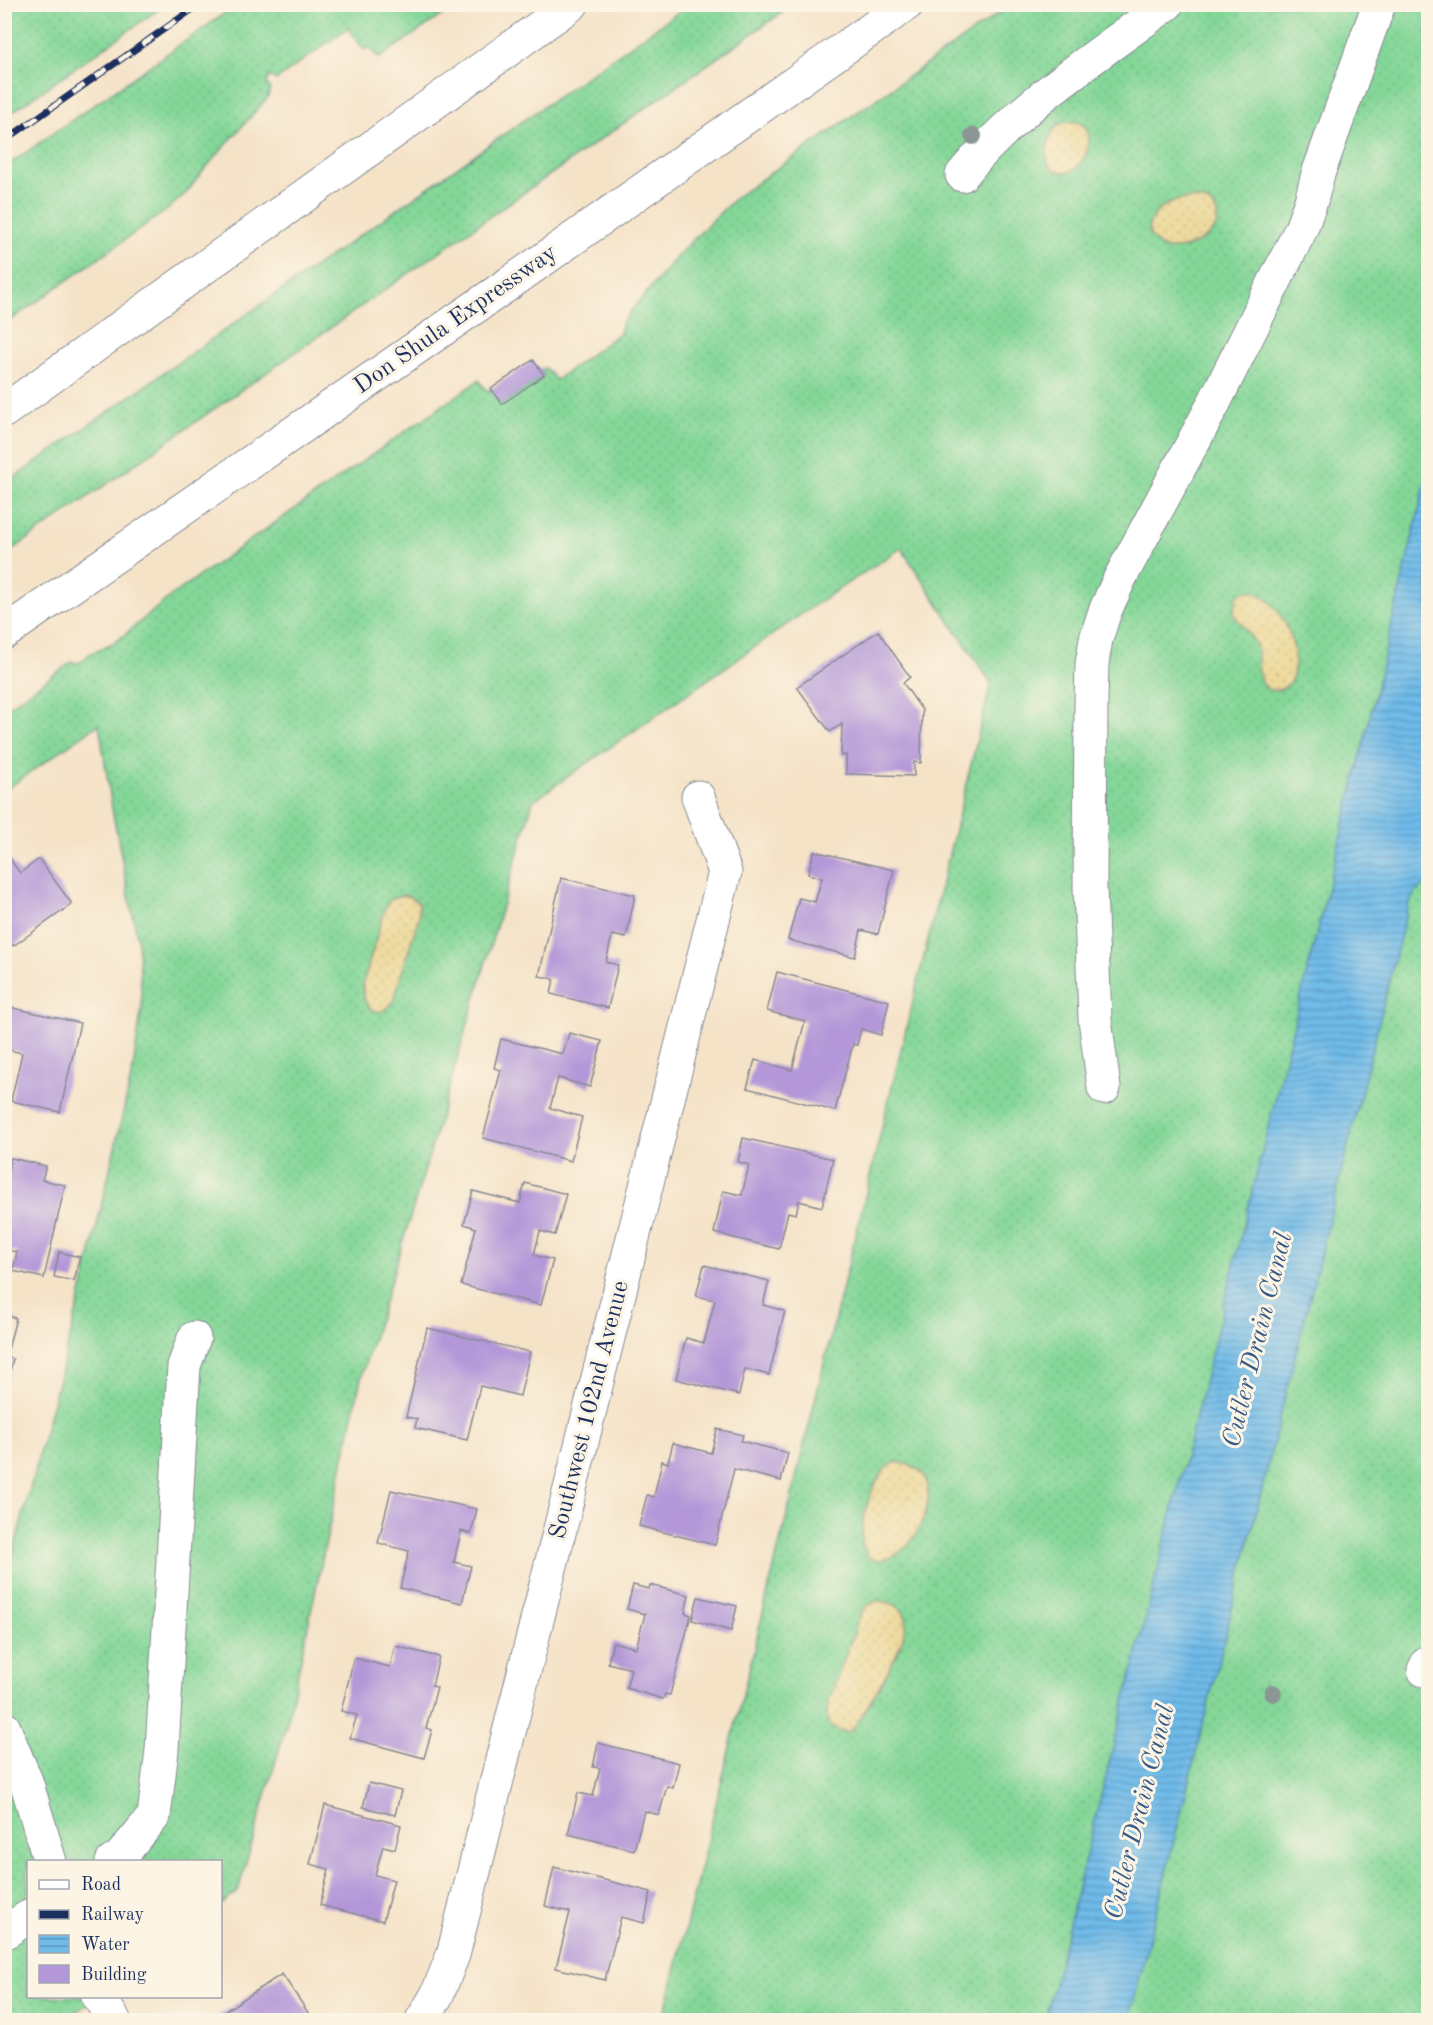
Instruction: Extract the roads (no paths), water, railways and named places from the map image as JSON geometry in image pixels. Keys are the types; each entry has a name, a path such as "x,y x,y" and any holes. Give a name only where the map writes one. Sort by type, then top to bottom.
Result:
{"main road":[{"path":"4,411 572,4"},
{"name":"Don Shula Expressway","path":"4,633 517,278 907,4"},
{"path":"962,175 980,153 1004,130 1059,83 1167,4"},
{"path":"1104,1088 1095,1020 1090,888 1091,702 1092,664 1096,639 1105,610 1120,578 1212,407 1301,229 1318,174 1380,4"},
{"name":"Southwest 102nd Avenue","path":"422,2020 437,1995 453,1955 725,872 698,797"},
{"path":"115,1860 154,1816 162,1750 184,1366 194,1338"},
{"path":"4,1728 26,1781 49,1860"},
{"path":"4,1933 27,1918"},
{"path":"99,1998 114,2020"}],"water":[{"name":"Cutler Drain Canal","path":"1428,472 1428,883 1416,891 1408,906 1129,2020 1045,2020 1353,788"}],"railway":[{"path":"4,141 200,4"}]}
